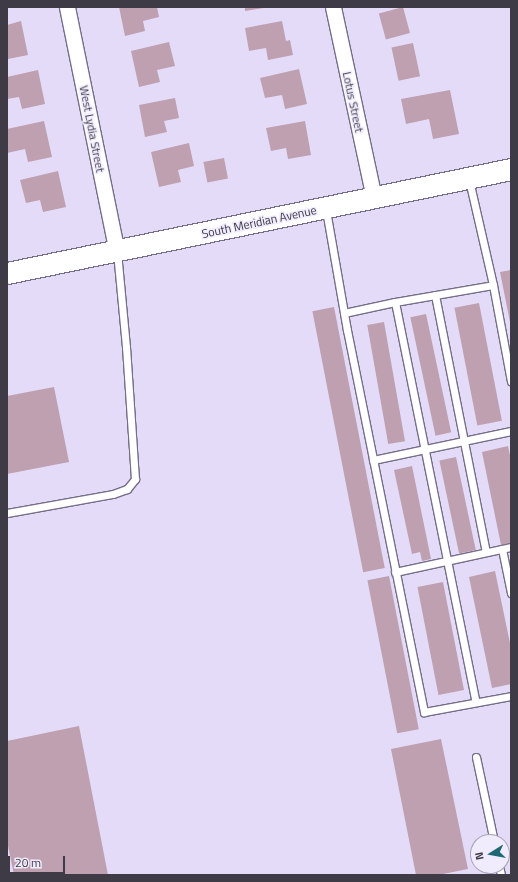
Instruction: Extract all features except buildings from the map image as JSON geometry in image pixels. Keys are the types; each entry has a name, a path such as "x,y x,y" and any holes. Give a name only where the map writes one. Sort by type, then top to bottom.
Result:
{"main road":[{"name":"South Meridian Avenue","path":"7,273 117,252 511,169"}],"street":[{"name":"West Lydia Street","path":"67,7 117,252"},
{"name":"Lotus Street","path":"333,7 374,198"}],"lane":[{"path":"468,178 492,285 511,381"},
{"path":"326,208 344,313 424,712 511,696"},
{"path":"7,513 113,494 127,489 135,479 129,378 117,252"},
{"path":"344,313 395,302 492,285"},
{"path":"435,295 486,552"},
{"path":"395,302 476,702"},
{"path":"373,460 464,440 511,432"},
{"path":"395,572 511,547"},
{"path":"502,549 511,593"},
{"path":"476,757 492,834"}]}
